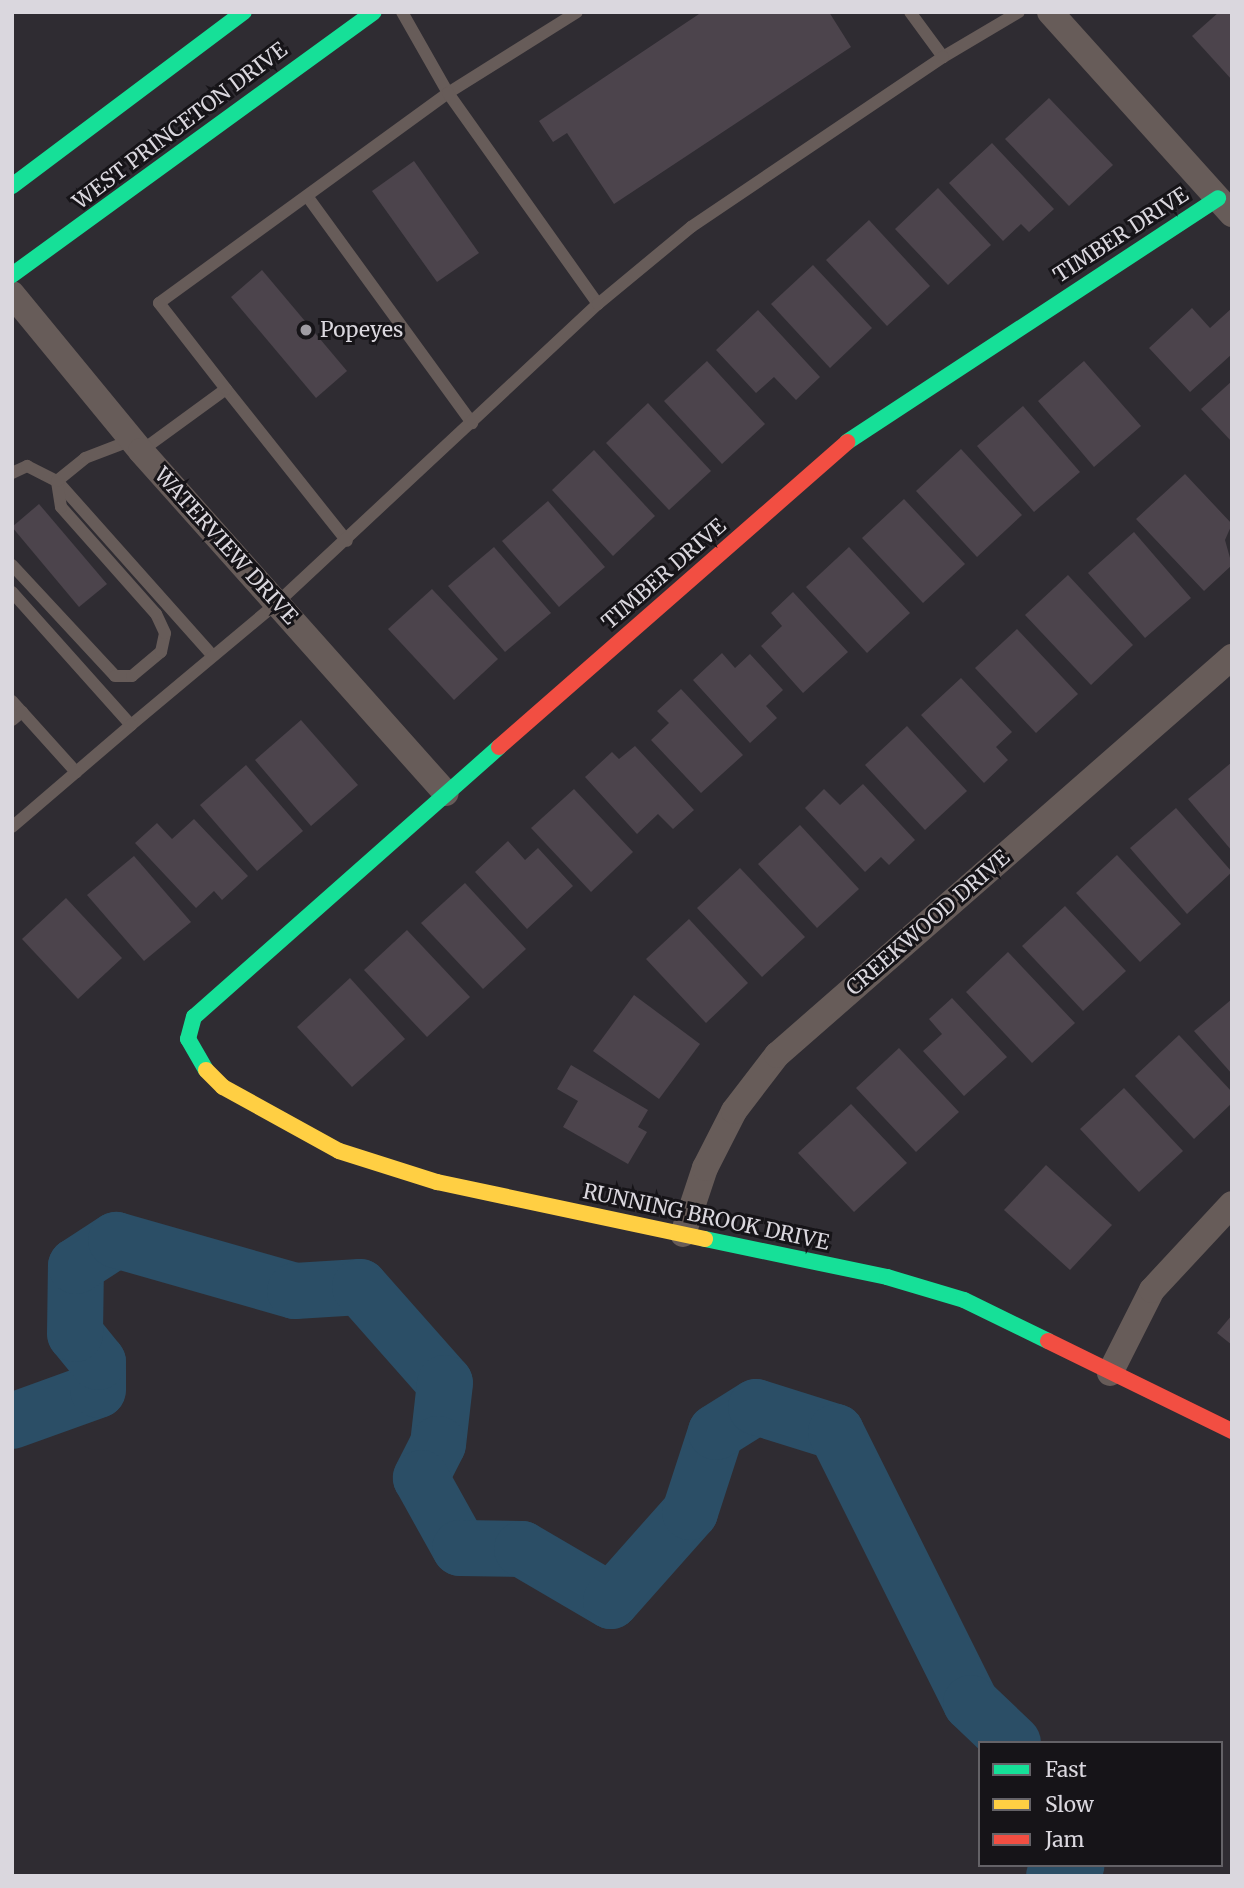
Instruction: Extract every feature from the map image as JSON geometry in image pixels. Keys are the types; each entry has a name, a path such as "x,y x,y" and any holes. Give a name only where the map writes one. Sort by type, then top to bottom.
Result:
{"main road":[{"path":"12,186 244,12"},
{"name":"WEST PRINCETON DRIVE","path":"12,275 374,12"},
{"name":"TIMBER DRIVE","path":"188,1039 194,1017 223,988 863,428 1225,206"},
{"name":"RUNNING BROOK DRIVE","path":"188,1039 197,1061 223,1087 273,1121 340,1152 437,1182 887,1277 964,1300 1232,1431"}],"street":[{"path":"1050,12 1225,206"},
{"name":"WATERVIEW DRIVE","path":"12,294 136,446 446,793"},
{"name":"CREEKWOOD DRIVE","path":"683,1234 705,1168 734,1111 777,1055 1232,657"},
{"path":"1110,1373 1152,1290 1232,1204"}],"lane":[{"path":"402,12 448,93 598,304"},
{"path":"347,541 159,303 448,93 578,12"},
{"path":"910,12 943,57"},
{"path":"12,827 212,655 277,603 347,541 598,304 691,227 943,57 1019,12"},
{"path":"307,196 472,423"},
{"path":"57,481 86,457 136,446 226,389"},
{"path":"12,473 27,466 57,481 212,655"},
{"path":"12,565 115,676 132,676 161,652 165,633 156,614 61,507 57,481"},
{"path":"12,592 131,725"},
{"path":"12,701 17,716 76,772"}],"building":[{"path":"702,12 829,12 851,47 614,204 567,133 553,142 539,121"},
{"path":"1219,12 1232,12 1232,80 1192,36"},
{"path":"1049,98 1113,165 1069,206 1005,139"},
{"path":"992,143 1054,209 1029,232 1021,224 1003,241 949,183"},
{"path":"414,161 479,253 437,282 372,191"},
{"path":"938,188 991,245 948,285 895,229"},
{"path":"869,220 930,286 887,326 826,260"},
{"path":"813,265 872,328 830,368 771,304"},
{"path":"262,270 347,371 316,398 231,297"},
{"path":"1192,308 1210,328 1232,308 1232,354 1190,392 1149,348"},
{"path":"758,310 820,377 796,400 774,377 756,393 716,350"},
{"path":"707,361 765,424 722,464 664,401"},
{"path":"1084,361 1141,426 1094,467 1038,401"},
{"path":"1232,381 1232,442 1201,409"},
{"path":"648,403 711,471 669,510 606,443"},
{"path":"1023,406 1080,472 1034,512 977,446"},
{"path":"961,449 1022,515 977,557 916,491"},
{"path":"594,450 655,516 613,556 552,490"},
{"path":"1185,474 1232,524 1225,540 1232,565 1204,591 1136,519"},
{"path":"904,499 965,564 923,603 862,538"},
{"path":"548,501 605,567 559,607 502,541"},
{"path":"39,504 107,584 79,607 12,527"},
{"path":"1134,532 1191,598 1145,638 1088,573"},
{"path":"494,547 551,613 505,652 448,586"},
{"path":"849,547 910,613 867,653 806,587"},
{"path":"1068,575 1133,645 1091,685 1025,615"},
{"path":"432,589 498,659 454,700 388,629"},
{"path":"793,592 848,652 803,693 761,646 782,626 771,613"},
{"path":"1017,629 1078,694 1036,733 975,668"},
{"path":"722,653 735,668 750,654 783,690 766,706 777,718 750,743 693,680"},
{"path":"961,678 1012,732 996,747 1008,760 984,783 921,715"},
{"path":"681,689 743,755 701,793 651,740 669,723 657,711"},
{"path":"301,720 358,785 311,826 255,760"},
{"path":"907,726 967,791 925,830 865,765"},
{"path":"635,746 694,810 673,829 658,814 637,834 585,777 612,752 619,759"},
{"path":"1232,762 1232,851 1188,799"},
{"path":"246,765 303,831 257,871 200,805"},
{"path":"863,784 915,840 889,865 881,857 865,872 805,808 824,789 840,805"},
{"path":"574,789 633,852 591,892 531,828"},
{"path":"1176,808 1232,872 1187,914 1130,848"},
{"path":"194,819 248,876 222,900 214,891 196,908 135,843 157,823 172,839"},
{"path":"800,825 859,889 817,928 758,864"},
{"path":"508,841 525,860 538,848 573,886 527,929 475,872"},
{"path":"1117,855 1181,924 1140,962 1076,893"},
{"path":"134,856 191,922 144,961 87,895"},
{"path":"740,868 805,937 762,977 697,908"},
{"path":"465,883 526,949 483,989 421,923"},
{"path":"66,898 122,958 78,999 22,939"},
{"path":"1065,906 1126,971 1083,1011 1022,946"},
{"path":"689,919 748,983 706,1023 646,959"},
{"path":"407,930 470,997 427,1037 364,970"},
{"path":"1008,952 1075,1023 1032,1063 966,992"},
{"path":"350,978 405,1039 352,1087 297,1027"},
{"path":"634,995 700,1044 659,1099 593,1051"},
{"path":"952,998 1007,1057 964,1096 923,1051 942,1034 929,1019"},
{"path":"1232,999 1232,1074 1194,1031"},
{"path":"1179,1035 1232,1092 1232,1103 1194,1139 1135,1076"},
{"path":"899,1048 959,1112 916,1152 856,1088"},
{"path":"571,1065 648,1110 638,1127 647,1132 628,1164 563,1127 578,1101 557,1089"},
{"path":"1124,1088 1183,1151 1139,1192 1080,1129"},
{"path":"851,1104 907,1163 854,1212 798,1153"},
{"path":"1046,1165 1112,1225 1070,1270 1004,1210"},
{"path":"1232,1315 1232,1345 1217,1333"}],"waterway":[{"path":"12,1421 98,1390 98,1362 75,1334 76,1266 116,1240 295,1291 360,1287 445,1383 438,1444 421,1478 460,1548 522,1549 611,1601 690,1512 716,1432 756,1407 836,1432 971,1703 1011,1741"},
{"path":"1054,1876 1073,1867"}],"traffic: fast":[{"path":"12,186 244,12"},
{"path":"12,275 374,12"},
{"path":"847,442 1218,198"},
{"path":"206,1070 188,1039 194,1017 499,747"},
{"path":"705,1239 887,1277 964,1300 1048,1341"}],"traffic: slow":[{"path":"206,1070 223,1087 339,1151 437,1182 705,1239"}],"traffic: jam":[{"path":"499,747 847,442"},
{"path":"1048,1341 1232,1431"}],"place":[{"name":"Popeyes","path":"306,330"}]}
